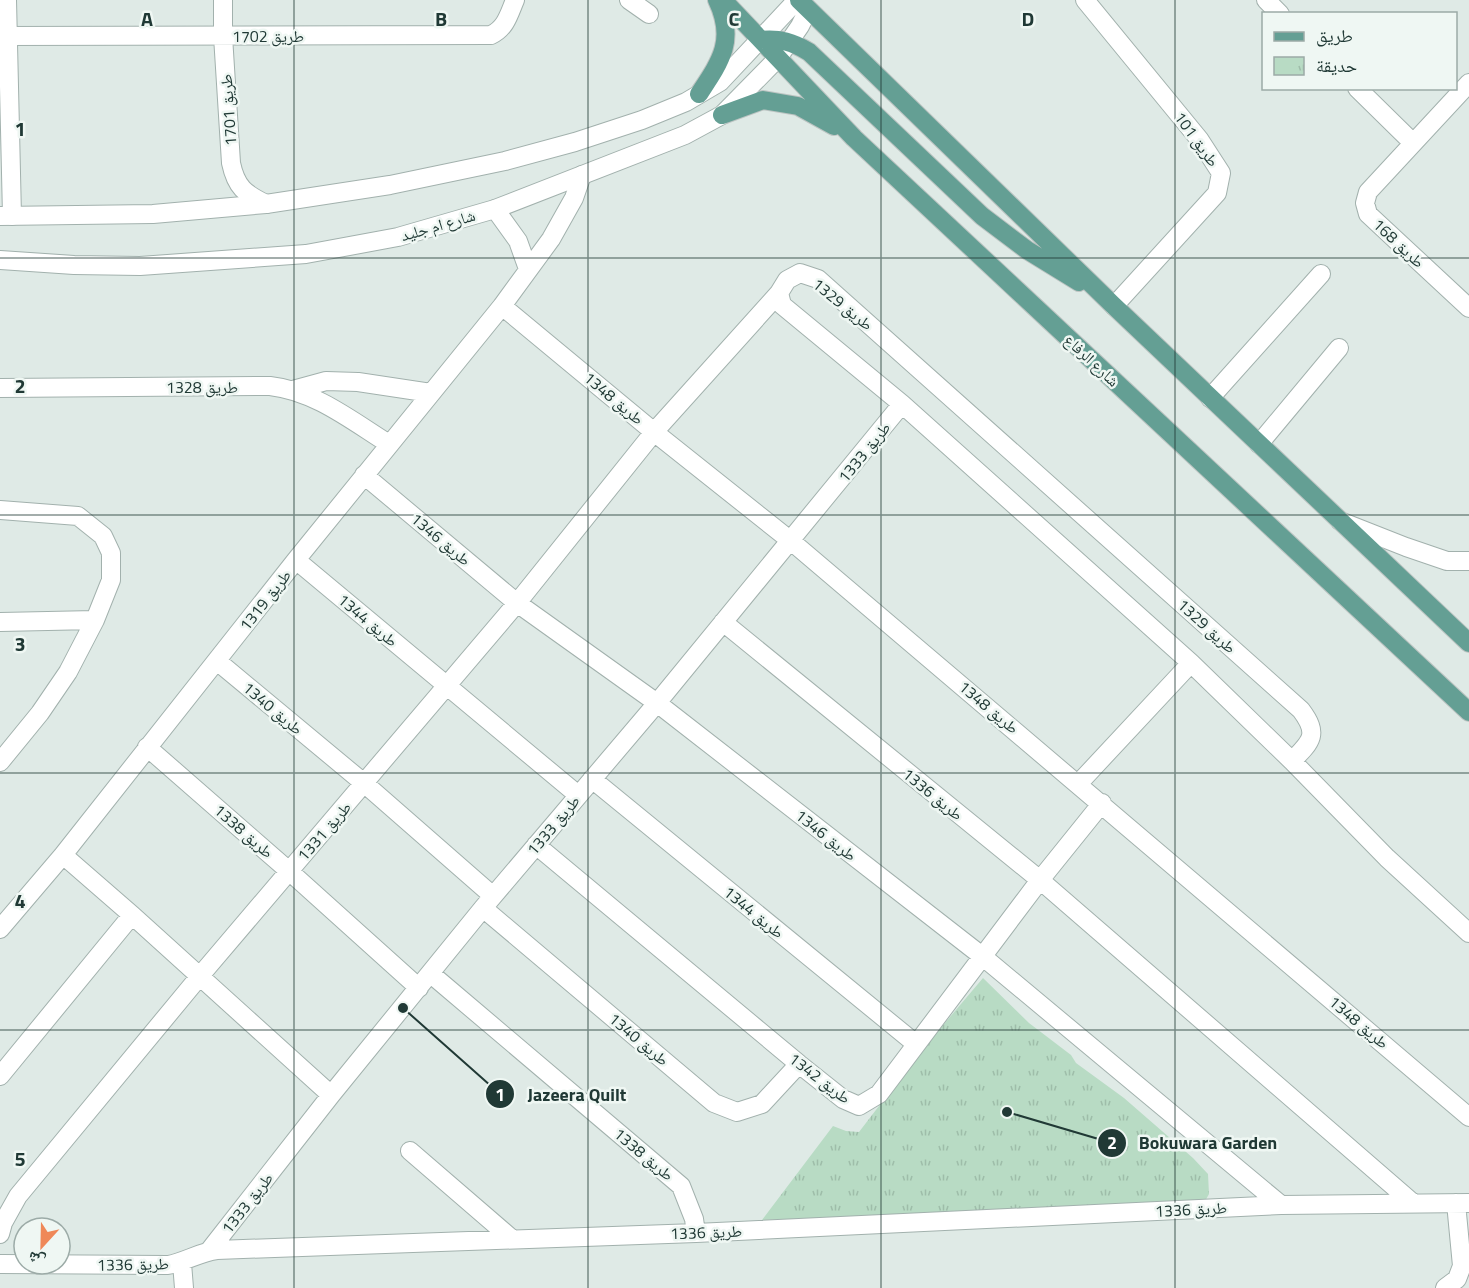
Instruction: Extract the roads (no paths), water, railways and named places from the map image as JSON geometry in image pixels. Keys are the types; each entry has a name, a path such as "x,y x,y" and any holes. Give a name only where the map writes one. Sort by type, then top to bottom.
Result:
{"main road":[{"path":"699,94 719,64 725,44 727,29 717,0"},
{"name":"شارع الرفاع","path":"723,0 854,138 1469,712"},
{"path":"801,3 1100,293 1469,643"},
{"path":"761,40 790,42 809,52 982,216 1043,260 1100,293"},
{"path":"722,115 763,100 782,103 798,106 854,138"}],"street":[{"path":"7,0 4,36 6,216 153,214 266,204 390,185 505,161 575,142 642,120 699,94 720,82 801,3"},
{"name":"طريق 1701","path":"223,0 231,163 234,177 242,189 266,204"},
{"name":"طريق 1702","path":"4,36 491,35 504,26 515,0"},
{"path":"629,0 649,14"},
{"name":"طريق 101","path":"1085,0 1199,139 1221,173 1217,193 1114,306"},
{"path":"1266,0 1278,12"},
{"name":"شارع ام جليد","path":"0,260 74,265 140,266 306,254 398,237 495,209 685,135 722,115 740,99 790,42 801,3"},
{"name":"طريق 168","path":"1469,83 1368,192 1365,203 1368,214 1469,308"},
{"path":"1359,90 1413,143"},
{"name":"طريق 1319","path":"0,929 63,855 296,560 502,306 551,239 563,219 582,175"},
{"path":"495,209 518,241 528,269"},
{"name":"طريق 1329","path":"779,293 787,279 800,273 818,279 1301,710 1311,723 1312,737 1292,761"},
{"path":"1210,398 1321,274"},
{"path":"779,293 782,305 902,404 1191,663 1387,858 1469,933"},
{"name":"طريق 1331","path":"0,1234 3,1223 18,1196 199,977 517,603 654,432 779,293"},
{"name":"طريق 1348","path":"502,306 654,432 791,541 1079,783 1469,1117"},
{"path":"1259,444 1339,348"},
{"path":"293,390 326,381 358,382 431,393"},
{"name":"طريق 1328","path":"0,388 270,386 293,390 316,399 390,444"},
{"name":"طريق 1333","path":"209,1251 331,1095 488,902 657,703 902,404"},
{"name":"طريق 1346","path":"364,475 517,603 657,703 982,956 1281,1205"},
{"path":"0,510 78,516 103,536 111,553 111,580 95,620 68,672 40,713 0,762"},
{"path":"1339,520 1447,561 1469,561"},
{"name":"طريق 1344","path":"296,560 578,795"},
{"path":"0,622 95,620"},
{"name":"طريق 1336","path":"723,622 1040,880 1414,1204"},
{"name":"طريق 1340","path":"217,661 364,784 488,902 714,1103 737,1112 762,1104 799,1064"},
{"path":"1079,783 1191,663"},
{"name":"طريق 1338","path":"147,747 289,871 681,1186 694,1219 696,1233"},
{"name":"طريق 1344","path":"592,779 916,1044"},
{"name":"طريق 1342","path":"536,845 799,1064 843,1099 859,1106 879,1094 1040,880 1102,803"},
{"path":"63,855 331,1095"},
{"path":"0,1076 132,915"},
{"path":"410,1151 512,1239"},
{"path":"1445,1288 1457,1280 1462,1266 1462,1203"},
{"name":"طريق 1336","path":"1,1258 168,1265 182,1263 209,1251 696,1233 1281,1205 1462,1203"},
{"path":"182,1263 184,1288"}],"place":[{"name":"Jazeera Quilt","path":"403,1008"},
{"name":"Bokuwara Garden","path":"1007,1112"}]}
